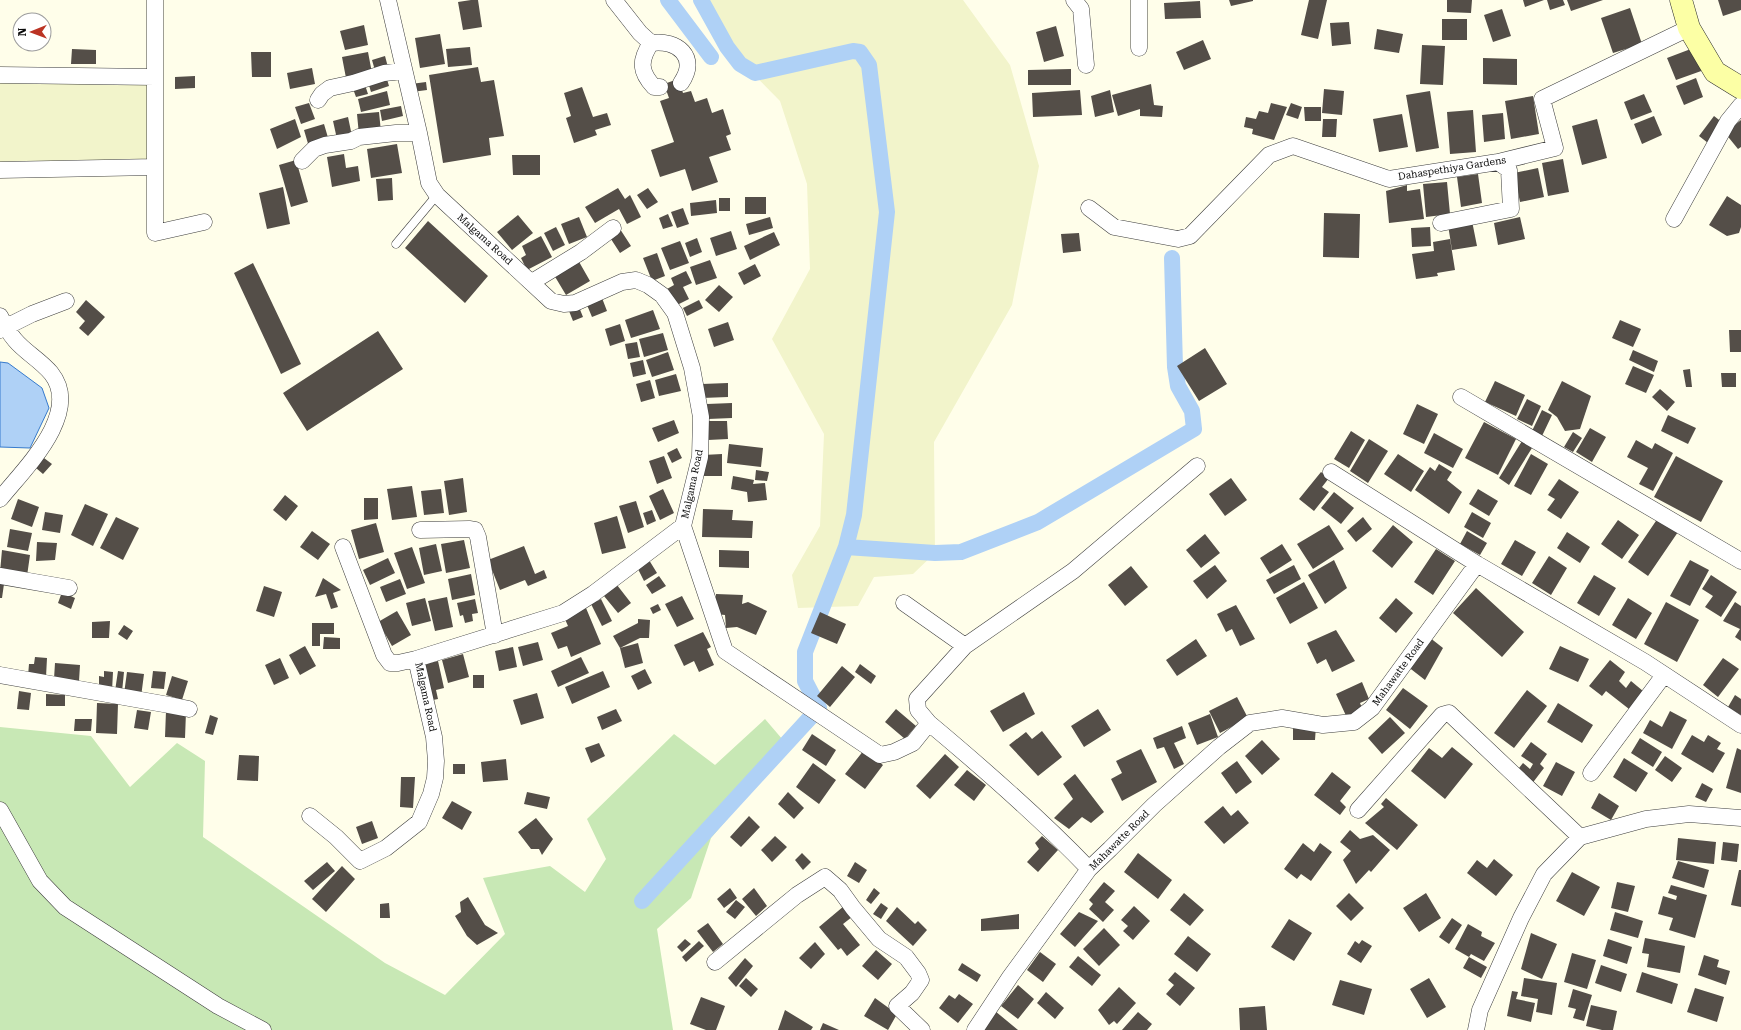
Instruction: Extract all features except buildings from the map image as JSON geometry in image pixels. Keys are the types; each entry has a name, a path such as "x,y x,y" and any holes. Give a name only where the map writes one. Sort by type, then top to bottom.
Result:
{"street":[{"path":"155,0 155,233 204,222"},
{"name":"Malgama Road","path":"310,816 336,837 360,861 386,848 419,822 431,794 436,761 434,737 416,659 563,613 593,594 683,526 700,456 701,417 692,368 675,314 662,295 648,285 636,280 622,282 575,303 564,304 551,301 437,195 429,183 420,132 388,0"},
{"path":"614,0 640,33 651,44 674,45 681,50 687,62 685,77 681,82"},
{"path":"1074,0 1081,9 1086,65"},
{"path":"1139,0 1139,48"},
{"path":"1681,0 1689,28 1715,72 1741,88"},
{"name":"Dahaspethiya Gardens","path":"1089,208 1114,227 1178,239 1190,236 1269,155 1293,146 1390,179 1498,162 1555,148 1542,99 1689,28"},
{"path":"651,44 642,61 644,73 654,87 660,87"},
{"path":"318,100 322,94 330,88 353,83 384,73 404,71"},
{"path":"0,75 155,77"},
{"path":"1674,219 1728,121 1741,105"},
{"path":"302,161 314,149 325,145 351,141 359,137 420,132"},
{"path":"1441,223 1511,209 1509,170 1498,162"},
{"path":"0,170 155,167"},
{"path":"532,282 581,252 613,228"},
{"path":"0,499 45,444 57,419 60,394 58,383 52,374 14,339 2,325 66,301"},
{"path":"1461,396 1741,561"},
{"path":"1089,868 998,782 929,723 918,710 917,699 965,646 1073,571 1198,466"},
{"path":"1331,472 1477,564 1645,662 1741,725"},
{"path":"683,526 725,651 880,756 894,752 913,743 929,723"},
{"path":"420,530 475,530 478,537 495,635"},
{"path":"343,547 384,655 390,663 398,663 416,659"},
{"name":"Mahawatte Road","path":"975,1030 1010,977 1089,868 1110,850 1154,805 1219,747 1250,723 1282,718 1323,725 1354,722 1372,708 1477,564"},
{"path":"0,576 69,588"},
{"path":"904,603 965,646"},
{"path":"0,675 169,704 189,709"},
{"path":"1591,773 1664,675"},
{"path":"1358,810 1442,715 1449,713 1580,838"},
{"path":"0,810 40,881 65,907 218,1006 263,1030"},
{"path":"1476,1030 1483,1003 1521,918 1544,874 1580,838 1653,818 1689,814 1741,818"},
{"path":"715,962 797,894 825,878 840,890 879,939 906,957 918,973 920,980 912,993 897,1006 922,1030"}],"lane":[{"path":"396,244 437,195"}],"green space":[{"path":"705,0 963,0 1010,65 1039,166 1012,305 934,442 935,553 913,574 874,577 858,606 798,608 792,575 820,526 824,434 772,339 810,269 807,184 780,101 727,47"},
{"path":"0,78 152,80 152,164 0,167"},
{"path":"765,719 789,747 711,838 691,898 657,929 673,1030 0,1030 0,727 91,736 130,787 177,743 205,761 203,837 385,963 445,995 505,934 483,878 550,866 585,892 606,859 587,819 674,734 715,765"}],"water":[{"path":"0,362 8,363 42,388 49,408 30,448 0,447"}],"waterway":[{"path":"668,0 711,57"},
{"path":"642,901 819,708 805,681 805,652 846,547 854,515 887,212 869,65 860,52 853,51 755,73 740,64 727,47 701,0"},
{"path":"846,547 935,553 961,552 1038,522 1194,429 1192,411 1178,386 1175,367 1172,258"}]}
